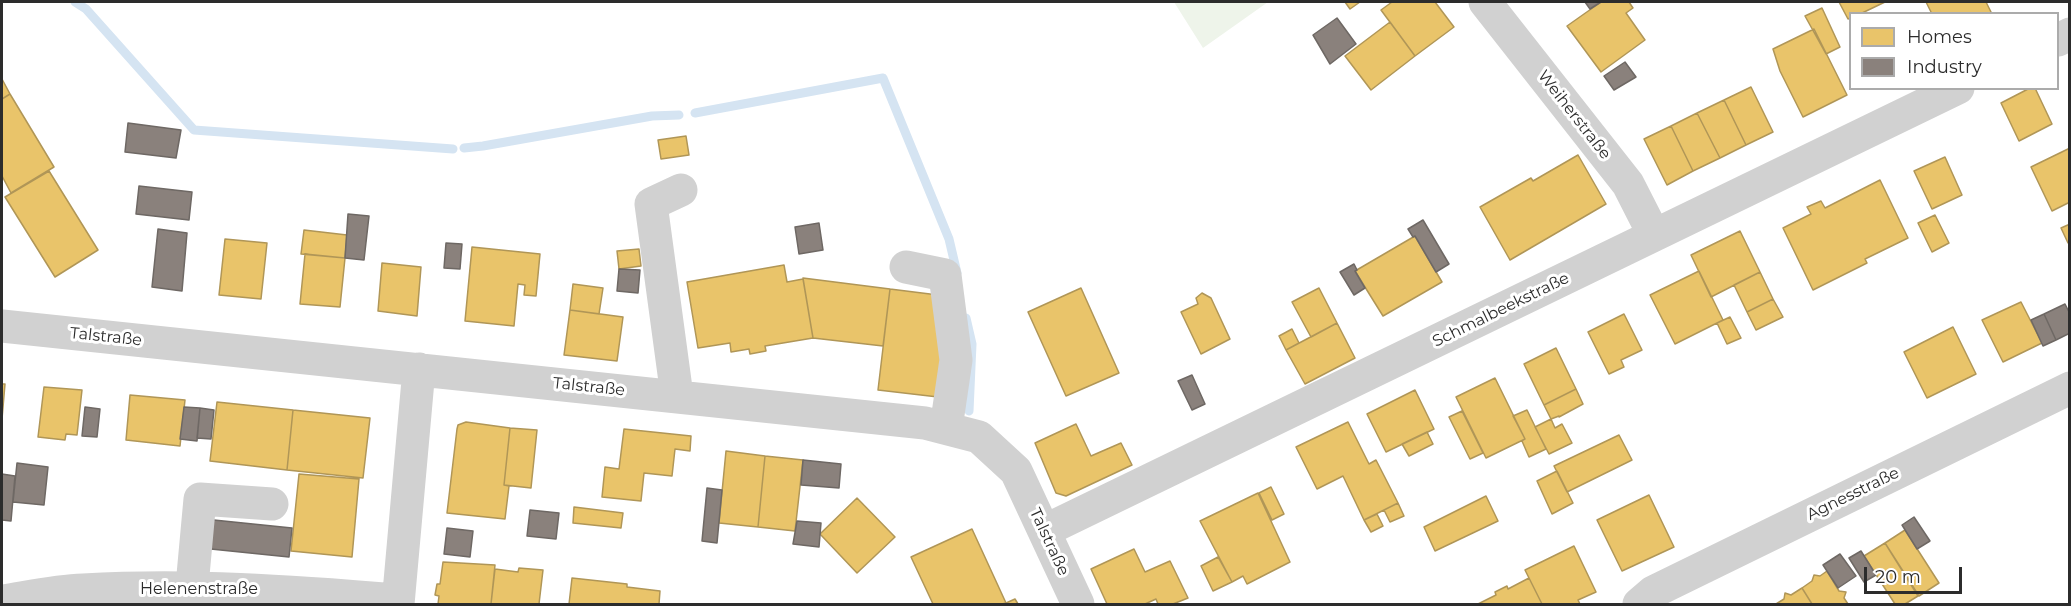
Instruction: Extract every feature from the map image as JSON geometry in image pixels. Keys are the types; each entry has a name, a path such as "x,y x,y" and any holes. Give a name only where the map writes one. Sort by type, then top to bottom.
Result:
{"street":[{"name":"Weiherstraße","path":"1485,2 1628,184 1654,235"},
{"name":"Schmalbeekstraße","path":"1044,531 1954,90"},
{"path":"677,396 651,204 681,190"},
{"path":"906,267 945,275 956,360 946,428"},
{"name":"Talstraße","path":"2,326 677,396 925,423 946,428 979,437 1016,471 1078,604"},
{"name":"Helenenstraße","path":"2,601 80,590 192,586 277,590 397,602 419,369"},
{"name":"Agnesstraße","path":"1639,604 1653,592 2070,388"},
{"path":"192,586 200,499 272,504"}],"shaded area":[{"path":"1174,2 1268,2 1203,48"}],"building: Homes":[{"path":"1345,2 1360,2 1350,9"},
{"path":"1392,2 1435,2 1454,27 1415,56 1381,10"},
{"path":"1601,2 1629,2 1633,8 1626,13 1645,40 1601,72 1567,26"},
{"path":"1839,2 1885,2 1864,12 1849,12 1848,19"},
{"path":"1926,2 1986,2 1991,12 1931,12"},
{"path":"1822,8 1840,47 1826,54 1805,16"},
{"path":"1390,22 1415,56 1371,90 1345,56"},
{"path":"1814,29 1847,95 1803,117 1780,71 1773,49"},
{"path":"2,79 10,94 2,99"},
{"path":"1751,87 1773,132 1746,145 1724,100"},
{"path":"2026,90 2036,90 2052,124 2019,141 2001,103"},
{"path":"10,94 54,167 11,193 2,176 2,99"},
{"path":"1724,100 1746,145 1720,158 1697,113"},
{"path":"1697,113 1720,158 1693,171 1671,126"},
{"path":"1671,126 1693,171 1667,185 1644,139"},
{"path":"686,136 689,155 661,159 658,140"},
{"path":"2070,148 2070,202 2052,211 2031,167"},
{"path":"1578,155 1606,204 1510,260 1480,207 1531,178 1533,181"},
{"path":"1945,157 1962,195 1932,209 1914,171"},
{"path":"49,171 98,250 55,277 5,197"},
{"path":"1880,180 1908,238 1865,259 1867,263 1813,290 1783,228 1811,214 1807,207 1821,201 1825,208"},
{"path":"1935,215 1949,243 1932,252 1918,223"},
{"path":"2070,224 2070,242 2068,243 2061,228"},
{"path":"304,230 347,235 345,258 301,254"},
{"path":"1740,231 1760,272 1711,297 1691,255"},
{"path":"1415,236 1442,282 1383,316 1355,271"},
{"path":"225,239 267,243 261,299 219,295"},
{"path":"472,247 540,254 536,296 524,295 525,285 518,284 514,326 465,321"},
{"path":"639,249 641,266 619,269 617,251"},
{"path":"305,254 345,258 340,307 300,304"},
{"path":"382,263 421,267 417,316 378,311"},
{"path":"784,265 787,282 803,279 813,338 765,346 766,351 750,354 749,349 731,352 730,343 698,348 687,282"},
{"path":"1699,271 1723,320 1675,344 1650,295"},
{"path":"1760,272 1773,299 1747,312 1734,285"},
{"path":"803,278 890,289 883,346 813,338"},
{"path":"573,284 603,288 599,314 570,310"},
{"path":"1081,288 1119,373 1066,396 1028,312"},
{"path":"1319,288 1337,323 1311,337 1292,302"},
{"path":"890,289 938,295 945,352 938,397 878,390"},
{"path":"1202,293 1211,298 1230,339 1201,354 1181,312 1198,304 1196,298"},
{"path":"1773,299 1783,317 1756,330 1747,312"},
{"path":"2021,302 2042,343 2003,362 1982,320"},
{"path":"570,310 623,317 617,361 564,355"},
{"path":"1624,314 1642,350 1621,360 1624,367 1609,374 1588,332"},
{"path":"1730,317 1741,338 1727,344 1717,323"},
{"path":"1337,323 1355,358 1305,384 1286,350"},
{"path":"1953,327 1976,374 1927,398 1904,352"},
{"path":"1292,329 1299,343 1286,350 1279,336"},
{"path":"1556,348 1576,389 1544,405 1524,364"},
{"path":"1495,378 1525,439 1486,458 1456,397"},
{"path":"2,384 5,384 2,419"},
{"path":"44,387 82,390 77,435 66,434 65,440 38,437"},
{"path":"1576,389 1583,404 1551,419 1544,405"},
{"path":"1415,390 1434,429 1386,452 1367,414"},
{"path":"130,395 185,400 180,446 126,440"},
{"path":"217,402 293,410 287,470 210,461"},
{"path":"293,410 370,418 363,478 287,470"},
{"path":"1527,410 1546,449 1529,457 1522,441 1525,439 1513,416"},
{"path":"1462,411 1483,453 1470,459 1449,417"},
{"path":"1551,419 1555,428 1562,424 1572,443 1549,454 1535,427"},
{"path":"466,422 510,428 504,485 509,486 505,519 447,513 457,429 458,425"},
{"path":"1348,422 1369,464 1376,460 1398,503 1364,520 1343,476 1317,489 1296,447"},
{"path":"1076,424 1091,456 1121,443 1132,465 1066,496 1056,493 1035,443"},
{"path":"510,428 537,430 531,488 504,485"},
{"path":"624,429 691,436 690,451 675,449 672,476 644,473 641,501 602,497 605,467 619,469"},
{"path":"1427,432 1433,444 1409,456 1402,444"},
{"path":"1619,435 1632,460 1567,492 1554,466"},
{"path":"726,451 765,456 758,527 719,523"},
{"path":"765,456 803,460 795,531 758,527"},
{"path":"1557,471 1573,503 1552,514 1537,481"},
{"path":"299,474 359,479 352,557 291,551"},
{"path":"1271,487 1284,514 1272,520 1259,493"},
{"path":"1258,493 1290,562 1247,584 1243,576 1232,582 1200,521"},
{"path":"1649,495 1674,547 1622,571 1597,520"},
{"path":"1486,496 1498,521 1435,551 1424,527"},
{"path":"857,498 895,537 857,573 820,534"},
{"path":"1398,503 1404,516 1390,522 1384,510"},
{"path":"574,507 623,513 621,528 573,523"},
{"path":"1377,514 1383,526 1371,532 1364,520"},
{"path":"972,529 1006,603 933,604 911,557"},
{"path":"1905,530 1939,583 1919,596 1885,543"},
{"path":"1885,543 1918,596 1905,604 1895,604 1864,556"},
{"path":"1574,546 1596,592 1578,600 1580,604 1542,604 1525,570"},
{"path":"1134,549 1145,572 1170,561 1188,598 1173,604 1158,604 1156,599 1145,604 1107,604 1091,569"},
{"path":"1218,557 1232,582 1213,591 1201,566"},
{"path":"443,562 495,565 491,604 438,604 439,596 435,595 437,584 440,584"},
{"path":"519,568 543,570 539,604 491,604 495,569 518,572"},
{"path":"1827,571 1839,591 1846,592 1844,598 1848,604 1812,604 1802,588 1812,581 1814,575 1820,576"},
{"path":"572,578 627,584 627,587 660,591 659,604 569,604"},
{"path":"1529,578 1542,604 1478,604 1496,595 1495,592 1507,586 1508,589"},
{"path":"1802,588 1812,604 1776,604 1784,599 1785,593 1791,595"},
{"path":"1015,599 1018,604 1002,604 1006,603"}],"building: Industry":[{"path":"1585,2 1601,2 1590,9"},
{"path":"1337,18 1356,44 1330,64 1313,35"},
{"path":"1625,62 1636,77 1614,90 1604,76"},
{"path":"128,123 181,130 176,158 125,152"},
{"path":"139,186 192,192 189,220 136,214"},
{"path":"348,214 369,216 364,260 345,258"},
{"path":"1423,220 1449,264 1436,272 1415,236 1413,237 1408,229"},
{"path":"819,223 823,250 799,254 795,227"},
{"path":"158,229 187,233 182,291 152,287"},
{"path":"446,243 462,244 460,269 444,268"},
{"path":"1354,264 1357,270 1355,271 1365,288 1354,295 1340,272"},
{"path":"619,269 640,270 638,293 617,291"},
{"path":"2065,304 2070,314 2070,333 2056,340 2044,314"},
{"path":"2044,314 2056,340 2043,346 2031,320"},
{"path":"1192,375 1205,404 1192,410 1178,381"},
{"path":"85,407 100,409 97,437 82,436"},
{"path":"184,407 200,408 197,441 180,439"},
{"path":"200,408 214,410 211,439 197,438"},
{"path":"803,460 841,464 839,488 801,485"},
{"path":"17,463 48,467 44,505 13,502"},
{"path":"2,474 15,476 11,521 2,520"},
{"path":"707,488 722,490 717,543 702,541"},
{"path":"530,510 559,513 556,539 527,536"},
{"path":"1914,517 1930,541 1917,549 1902,525"},
{"path":"204,519 292,528 289,557 201,548"},
{"path":"797,521 821,523 819,547 793,544"},
{"path":"447,528 473,531 470,557 444,554"},
{"path":"1861,551 1876,575 1864,582 1849,558"},
{"path":"1840,554 1856,576 1838,588 1823,565"}],"waterway":[{"path":"75,2 86,9 194,130 453,149"},
{"path":"695,113 883,78 949,239 957,273"},
{"path":"464,148 652,116 679,115"},
{"path":"966,318 972,344 969,411"}]}
